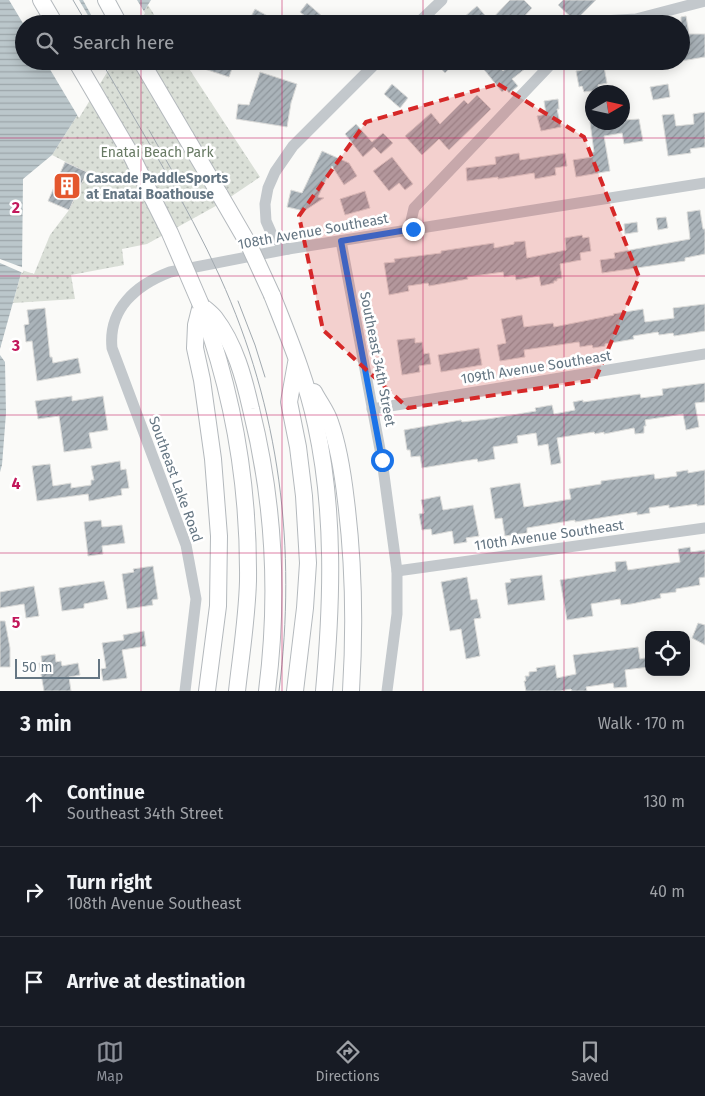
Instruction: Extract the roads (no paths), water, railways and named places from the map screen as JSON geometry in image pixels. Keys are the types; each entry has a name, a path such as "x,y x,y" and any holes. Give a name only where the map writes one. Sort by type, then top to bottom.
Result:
{"highway":[{"path":"41,0 50,15"},
{"path":"106,0 114,15"},
{"path":"81,70 139,171 183,262 204,317 229,398 244,492 248,582 246,620 237,691"},
{"path":"146,70 249,245 272,295 297,361 316,424 325,471 330,574 330,627 324,691"},
{"path":"204,317 195,348 213,459 219,536 218,606 206,691"},
{"path":"204,317 234,351 256,426 265,482 272,547 272,645 267,691"},
{"path":"295,691 305,608 308,563 304,496 298,447 289,402 297,361"},
{"path":"297,361 330,422 343,477 353,558 354,606 351,691"}],"street":[{"path":"426,15 442,0"},
{"path":"648,15 686,3 705,1"},
{"path":"288,249 273,237 266,221 265,204 275,172 293,146 369,70"},
{"path":"413,229 411,221 414,208 545,70"},
{"name":"108th Avenue Southeast","path":"138,288 153,278 170,272 288,249 705,183"},
{"name":"Southeast 34th Street","path":"341,241 382,460 397,571 397,614 387,691"},
{"name":"Southeast Lake Road","path":"138,288 118,314 111,338 112,348 186,545 196,599 185,691"},
{"name":"109th Avenue Southeast","path":"372,409 705,354"},
{"name":"110th Avenue Southeast","path":"397,571 705,528"}],"tram line":[{"path":"73,0 82,15"},
{"path":"106,70 163,167 207,249 240,327 257,377 270,428 279,480 284,532 286,585 279,691"},
{"path":"149,130 174,174"},
{"path":"238,301 265,377"}],"place":[{"name":"Cascade PaddleSports at Enatai Boathouse","path":"67,186"}],"park label":[{"name":"Enatai Beach Park","path":"157,152"}]}
